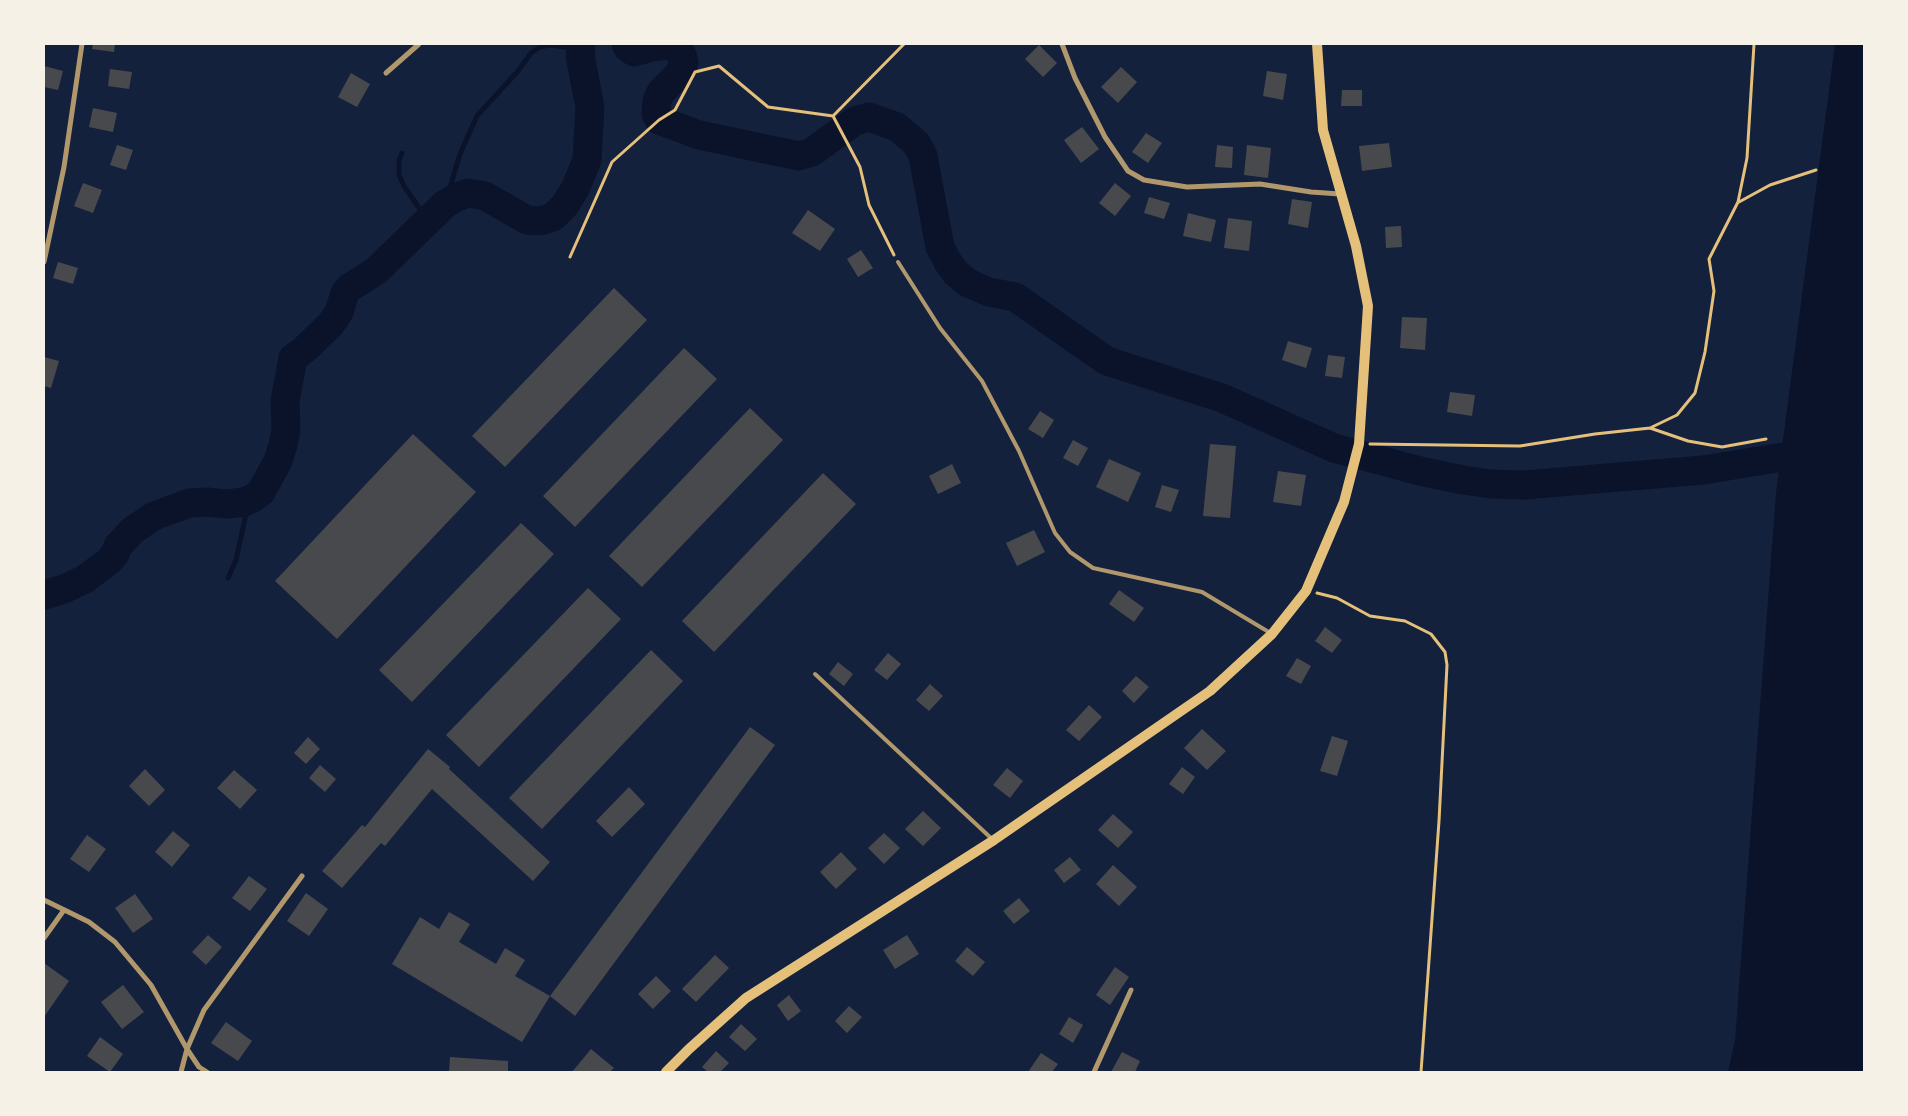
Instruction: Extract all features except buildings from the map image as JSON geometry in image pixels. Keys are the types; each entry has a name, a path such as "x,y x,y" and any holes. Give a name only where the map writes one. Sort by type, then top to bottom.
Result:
{"main road":[{"path":"666,1072 746,998 994,840 1210,691 1272,634 1306,591 1350,484 1359,444 1368,306 1356,246 1322,130 1317,44"}],"street":[{"path":"44,262 64,167 82,44"},
{"path":"386,73 419,44"},
{"path":"1062,44 1075,78 1105,137 1128,171 1144,180 1187,187 1260,184 1311,192 1340,194"},
{"path":"181,1072 187,1049 204,1010 302,876"},
{"path":"44,900 89,922 115,942 151,984 187,1049 199,1067 207,1072"},
{"path":"44,938 64,910"},
{"path":"1094,1072 1131,990"}],"lane":[{"path":"898,262 940,328 982,381 1019,451 1055,533 1070,552 1093,568 1202,592 1272,634"},
{"path":"815,674 994,840"}],"path":[{"path":"833,116 904,44"},
{"path":"1359,444 1520,446 1594,434 1650,428 1677,415 1695,393 1705,352 1714,291 1709,259 1738,202 1747,158 1754,44"},
{"path":"570,257 612,162 659,120 676,110 695,72 719,66 768,107 833,116"},
{"path":"833,116 860,167 870,205 898,262"},
{"path":"1738,202 1770,185 1816,170"},
{"path":"1650,428 1688,441 1722,447 1766,439"},
{"path":"1306,591 1337,598 1370,616 1405,621 1431,634 1445,652 1447,665 1439,821 1421,1072"}],"water":[{"path":"1835,44 1864,44 1864,1072 1728,1072 1735,1040 1776,493"}],"waterway":[{"path":"44,595 64,589 85,579 109,561 115,554 118,546 133,530 154,516 189,503 227,504 244,502 261,492 278,461 283,445 286,430 285,401 293,358 331,324 339,312 345,293 349,288 376,271 445,204 468,193 485,196 527,220 540,221 553,217 565,205 575,189 587,160 590,107 580,56 581,44"},
{"path":"626,44 634,52 668,45 678,50 682,55 683,66 677,76 661,92 657,100 656,114 659,120 699,135 799,156 812,152 855,121 869,117 897,127 917,144 923,156 940,247 956,273 968,283 989,292 1015,297 1107,361 1222,398 1334,448 1420,471 1463,480 1491,484 1524,485 1703,470 1864,444"},
{"path":"675,49 679,44"},
{"path":"445,204 460,154 477,116 518,71 531,53 540,47 550,45 579,49"},
{"path":"402,153 399,160 399,175 404,186 428,221"},
{"path":"228,578 236,560 249,500"}]}
